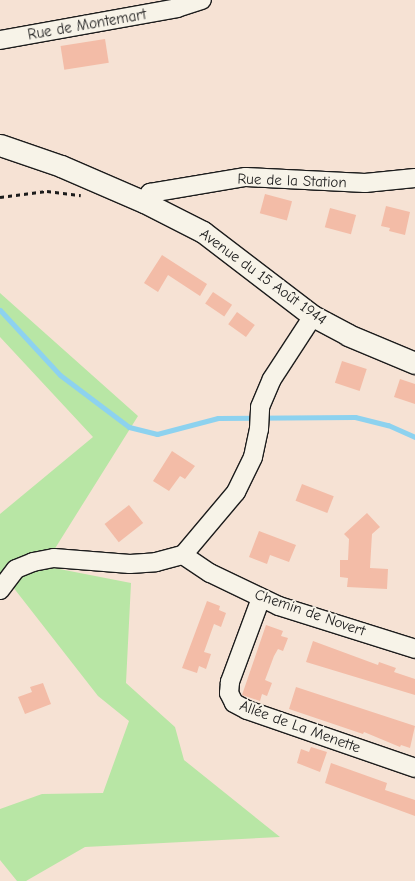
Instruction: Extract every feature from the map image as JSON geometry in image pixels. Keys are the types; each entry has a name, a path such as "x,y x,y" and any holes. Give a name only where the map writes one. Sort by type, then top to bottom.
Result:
{"main road":[{"name":"Avenue du 15 Août 1944","path":"0,145 62,166 144,202 203,232 313,316 348,336 415,363"}],"street":[{"name":"Rue de Montemart","path":"0,40 177,8 202,0"},
{"name":"Rue de la Station","path":"144,202 150,193 246,177 365,183 415,178"},
{"path":"0,590 16,569 33,562 54,558 139,563 156,562 183,555 236,492 253,457 259,429 260,407 272,379 313,316"},
{"name":"Chemin de Novert","path":"183,555 210,573 279,606 415,648"},
{"name":"Allée de La Menette","path":"261,598 230,682 229,694 234,703 247,710 415,768"}],"path":[{"path":"0,197 48,191 82,195 93,194 106,185"}],"green space":[{"path":"0,293 138,416 44,566 131,583 126,683 175,727 184,760 280,837 85,847 26,881 17,881 0,860 0,809 42,794 103,793 129,721 98,696 2,573 0,576 0,514 93,437 0,337"}],"building":[{"path":"105,39 109,63 64,70 61,46"},
{"path":"265,194 292,201 287,221 260,213"},
{"path":"386,206 410,212 405,235 389,231 390,228 381,226"},
{"path":"330,208 356,215 351,234 325,227"},
{"path":"162,255 207,284 200,296 168,275 158,292 144,283"},
{"path":"213,292 232,305 224,316 205,304"},
{"path":"237,312 255,325 246,337 228,324"},
{"path":"342,361 367,369 360,391 335,383"},
{"path":"400,379 415,384 415,404 394,397"},
{"path":"172,451 195,466 185,479 180,476 169,491 153,481"},
{"path":"302,484 334,496 327,513 296,501"},
{"path":"129,505 143,523 119,542 105,524"},
{"path":"367,513 380,527 372,534 370,568 388,569 387,589 347,587 348,578 340,577 340,560 348,560 349,539 344,534"},
{"path":"259,531 296,545 289,562 270,555 267,564 249,557"},
{"path":"207,601 220,606 219,610 226,613 221,627 214,624 204,652 211,654 206,669 199,666 197,673 182,668"},
{"path":"266,625 283,631 281,636 288,638 283,651 278,649 274,656 265,680 272,683 267,696 262,694 260,701 242,695"},
{"path":"313,641 378,665 379,662 396,668 394,672 415,679 415,695 306,662"},
{"path":"43,683 51,704 25,714 18,697 32,692 30,687"},
{"path":"296,687 415,726 410,748 401,745 400,747 364,732 363,734 289,709"},
{"path":"311,747 327,752 320,772 297,763 301,749 309,752"},
{"path":"331,763 387,783 385,790 415,800 415,816 325,783"}],"waterway":[{"path":"0,310 60,375 129,427 157,434 218,418 355,417 388,425 415,437"}]}
